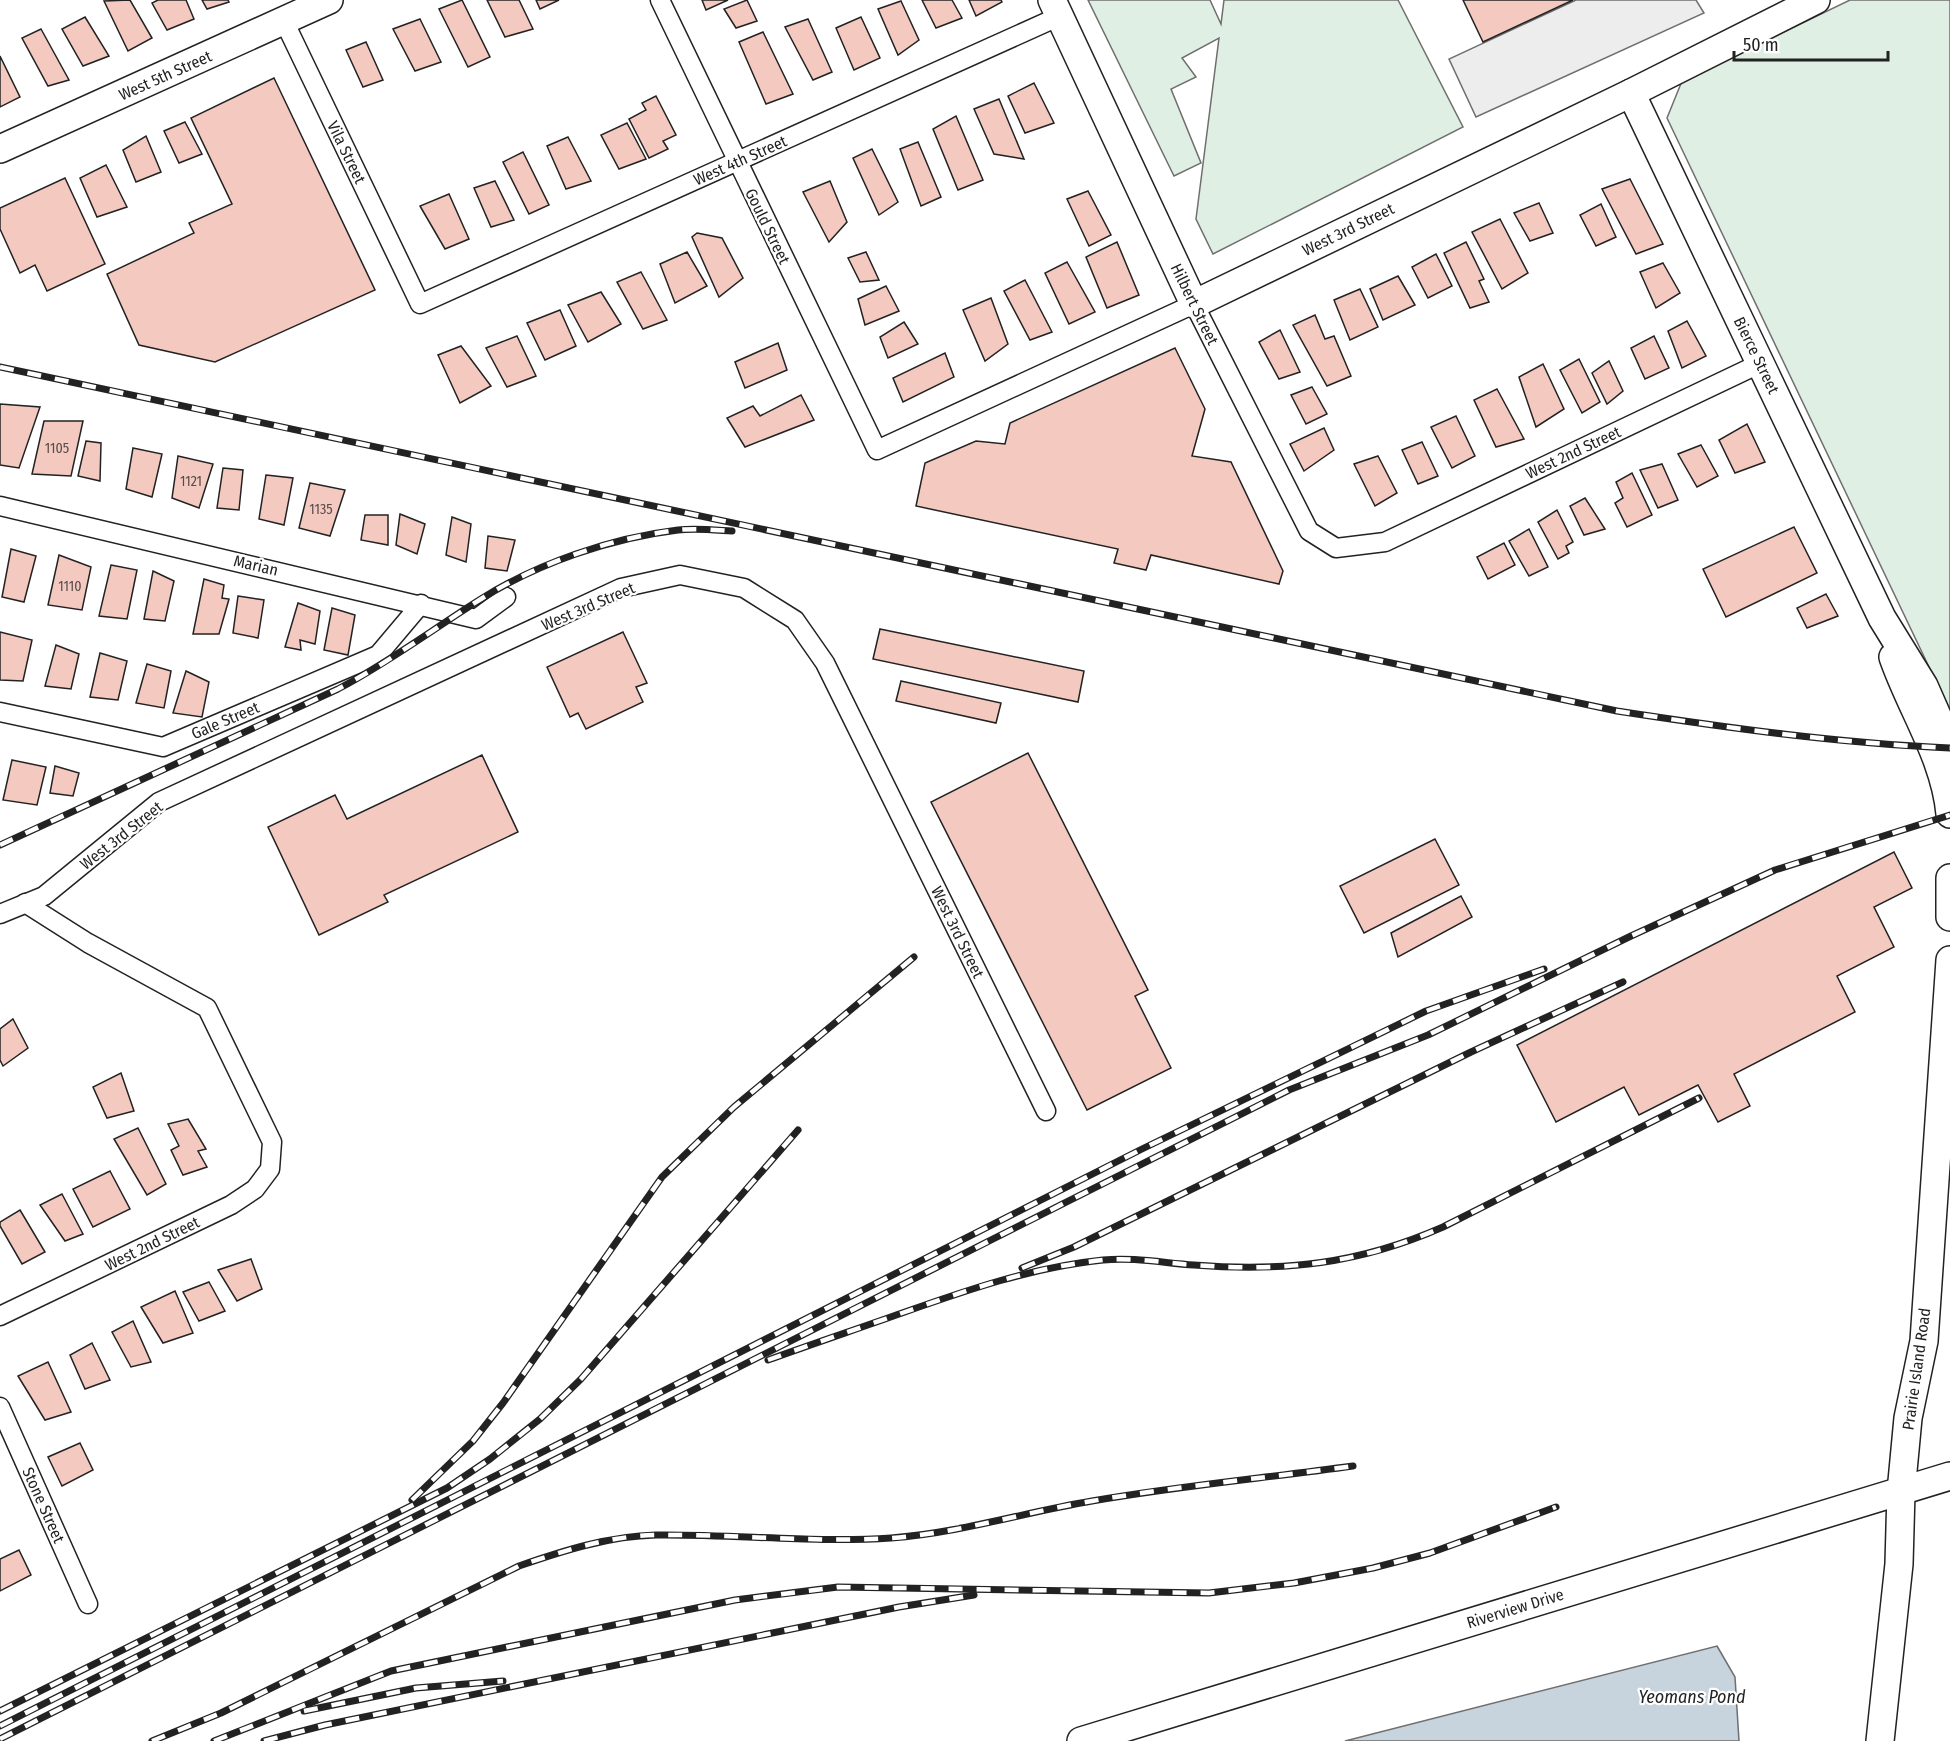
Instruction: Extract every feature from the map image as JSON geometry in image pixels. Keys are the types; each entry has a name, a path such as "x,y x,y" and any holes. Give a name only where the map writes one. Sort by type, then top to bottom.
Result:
{"street":[{"name":"West 5th Street","path":"0,149 279,11 330,0"},
{"name":"Gould Street","path":"660,0 736,162 877,450"},
{"name":"West 3rd Street","path":"877,450 1194,304 1631,93 1816,0"},
{"name":"West 4th Street","path":"420,304 736,162 1056,8"},
{"name":"Hilbert Street","path":"1056,8 1194,304 1309,531 1336,548 1385,542"},
{"name":"Vila Street","path":"279,11 420,304"},
{"name":"Bierce Street","path":"1631,93 1882,618 1924,686 1950,746"},
{"name":"West 2nd Street","path":"1385,542 1761,363"},
{"name":"Marian","path":"0,506 421,604 476,619 506,597"},
{"name":"West 3rd Street","path":"0,914 44,896 159,802 621,588 680,575 744,588 795,620 825,663 1046,1111"},
{"name":"Gale Street","path":"0,712 163,747 378,655 421,604"},
{"name":"Bierce Street","path":"1882,618 1903,686 1932,747 1944,782 1950,814"},
{"path":"1950,878 1950,917"},
{"name":"West 2nd Street","path":"0,1316 231,1205 255,1189 270,1169 272,1142 207,1008 88,943 25,903"},
{"name":"Prairie Island Road","path":"1880,1741 1899,1564 1901,1492 1908,1418 1924,1341 1950,960"},
{"name":"Stone Street","path":"0,1407 88,1604"},
{"name":"Riverview Drive","path":"1081,1741 1950,1476"}],"green space":[{"path":"1088,0 1210,0 1221,24 1224,0 1398,0 1463,127 1213,254 1196,219 1219,38 1182,58 1196,77 1171,89 1201,163 1174,176"},
{"path":"1850,0 1950,0 1950,711 1667,118 1682,81"}],"shaded area":[{"path":"1576,0 1696,0 1704,13 1476,117 1449,59"}],"water":[{"name":"Yeomans Pond","path":"1717,1646 1735,1677 1739,1741 1345,1741"}],"building":[{"path":"130,0 152,38 128,51 104,1"},
{"path":"158,0 186,0 194,19 167,30 152,3"},
{"path":"202,0 228,0 229,2 207,9"},
{"path":"462,0 490,57 468,67 439,9"},
{"path":"487,0 519,0 533,29 505,37"},
{"path":"536,0 559,0 540,9"},
{"path":"702,0 728,0 706,10"},
{"path":"747,0 757,21 736,28 724,9"},
{"path":"922,0 952,0 962,18 936,28"},
{"path":"969,0 1001,0 1002,2 976,16"},
{"path":"1463,0 1573,0 1483,42"},
{"path":"901,1 919,40 898,55 878,9"},
{"path":"85,17 109,56 83,66 62,29"},
{"path":"861,17 880,58 854,70 836,28"},
{"path":"420,19 441,62 415,71 393,29"},
{"path":"808,19 832,72 813,80 785,27"},
{"path":"41,29 69,80 48,86 22,38"},
{"path":"763,32 793,94 766,104 739,42"},
{"path":"366,42 383,80 363,87 346,50"},
{"path":"0,56 20,97 0,107"},
{"path":"274,78 375,290 215,362 139,345 107,274 194,233 189,223 232,204 191,118"},
{"path":"1034,83 1054,123 1025,133 1008,96"},
{"path":"656,96 676,135 663,141 668,149 649,158 629,119 646,110 642,103"},
{"path":"999,99 1024,159 994,154 974,109"},
{"path":"956,116 983,180 958,190 933,129"},
{"path":"185,122 202,154 179,163 164,131"},
{"path":"627,123 646,159 619,169 601,135"},
{"path":"146,136 161,172 136,182 123,150"},
{"path":"568,137 591,181 566,189 547,146"},
{"path":"918,142 941,197 921,206 900,149"},
{"path":"872,149 898,202 879,215 853,158"},
{"path":"523,152 549,205 529,214 503,162"},
{"path":"106,165 127,207 97,217 80,178"},
{"path":"65,178 105,264 47,291 35,265 20,273 0,229 0,208"},
{"path":"1630,179 1663,244 1636,254 1602,189"},
{"path":"495,181 514,220 491,227 474,188"},
{"path":"830,181 847,222 829,242 803,192"},
{"path":"1088,191 1111,235 1089,246 1067,199"},
{"path":"449,194 469,239 445,249 420,206"},
{"path":"1539,203 1553,233 1530,241 1514,213"},
{"path":"1601,204 1616,237 1596,246 1580,215"},
{"path":"1500,219 1528,273 1502,289 1472,232"},
{"path":"697,233 722,238 743,278 719,297 692,237"},
{"path":"1117,242 1139,295 1107,308 1086,257"},
{"path":"1466,242 1484,279 1479,281 1489,302 1470,308 1444,253"},
{"path":"687,252 707,286 675,303 660,264"},
{"path":"866,252 879,280 860,282 848,258"},
{"path":"1436,254 1452,286 1428,298 1412,267"},
{"path":"1067,262 1095,312 1069,324 1045,273"},
{"path":"1663,263 1680,293 1656,308 1640,272"},
{"path":"641,272 667,320 643,329 617,282"},
{"path":"1398,276 1415,305 1383,320 1370,289"},
{"path":"1025,280 1052,332 1030,340 1004,291"},
{"path":"886,286 899,311 865,325 858,299"},
{"path":"1360,289 1378,327 1350,340 1334,300"},
{"path":"601,292 621,324 588,342 568,305"},
{"path":"991,298 1008,344 985,361 963,310"},
{"path":"560,310 576,346 545,360 527,323"},
{"path":"1315,315 1325,339 1334,336 1351,376 1327,386 1293,325"},
{"path":"1687,321 1706,356 1682,368 1668,331"},
{"path":"904,322 918,344 888,358 880,337"},
{"path":"1280,330 1300,372 1279,379 1259,342"},
{"path":"517,336 536,376 507,387 486,348"},
{"path":"1654,336 1669,368 1645,379 1631,348"},
{"path":"778,343 787,370 745,388 735,362"},
{"path":"461,346 491,386 460,403 438,355"},
{"path":"1175,348 1205,409 1192,456 1231,462 1283,571 1279,584 1151,555 1146,570 1114,563 1118,549 916,506 925,463 976,441 1005,444 1010,423"},
{"path":"945,353 954,377 903,402 893,378"},
{"path":"1579,359 1600,402 1582,413 1560,370"},
{"path":"1609,361 1623,391 1607,404 1592,373"},
{"path":"1543,364 1564,409 1536,427 1519,377"},
{"path":"1312,387 1327,414 1306,424 1291,395"},
{"path":"1497,389 1524,439 1496,447 1474,400"},
{"path":"801,395 814,420 745,447 727,418 753,406 760,416"},
{"path":"0,404 40,407 19,468 0,465"},
{"path":"1456,416 1475,456 1452,468 1431,427"},
{"path":"44,421 83,421 71,476 32,474"},
{"path":"1747,424 1765,462 1735,473 1719,440"},
{"path":"1324,428 1334,450 1304,471 1290,444"},
{"path":"86,441 101,443 100,481 78,476"},
{"path":"1422,442 1438,476 1418,484 1402,450"},
{"path":"1701,445 1718,476 1697,487 1678,454"},
{"path":"133,448 162,454 152,497 126,489"},
{"path":"178,456 213,464 199,508 172,498"},
{"path":"1378,456 1397,493 1375,506 1354,464"},
{"path":"1662,464 1678,500 1658,508 1640,470"},
{"path":"223,468 243,470 239,510 217,508"},
{"path":"1632,473 1652,515 1627,527 1615,503 1623,498 1616,482"},
{"path":"266,475 293,478 284,525 259,519"},
{"path":"310,483 345,490 330,536 299,528"},
{"path":"1585,498 1605,529 1584,535 1570,506"},
{"path":"1557,510 1573,542 1566,546 1569,553 1558,559 1538,522"},
{"path":"400,514 425,524 417,554 396,545"},
{"path":"365,515 388,515 388,545 361,540"},
{"path":"452,517 471,524 466,562 446,555"},
{"path":"1794,527 1817,573 1726,617 1703,569"},
{"path":"1529,529 1548,567 1529,576 1509,541"},
{"path":"488,536 515,540 507,571 485,568"},
{"path":"1504,543 1515,565 1488,579 1477,557"},
{"path":"11,549 36,556 24,602 2,597"},
{"path":"59,555 91,567 82,610 48,605"},
{"path":"111,565 137,570 127,619 99,616"},
{"path":"153,571 174,581 165,621 144,619"},
{"path":"204,579 224,585 222,598 229,599 219,634 193,634"},
{"path":"1826,594 1838,616 1807,628 1797,608"},
{"path":"238,596 264,600 258,638 233,633"},
{"path":"298,603 320,611 315,644 300,640 301,650 285,647"},
{"path":"332,608 355,615 348,655 324,650"},
{"path":"880,629 1084,671 1078,702 873,659"},
{"path":"0,632 32,640 23,681 0,680"},
{"path":"623,632 647,683 636,687 643,702 586,729 578,713 570,717 547,667"},
{"path":"56,645 79,654 71,689 45,686"},
{"path":"100,653 127,661 118,700 90,697"},
{"path":"147,664 171,671 164,708 136,703"},
{"path":"186,671 209,682 202,717 173,713"},
{"path":"901,681 1001,703 996,723 896,701"},
{"path":"1028,753 1148,990 1135,996 1171,1068 1087,1110 931,802"},
{"path":"482,755 518,832 384,895 388,902 319,935 268,827 335,795 347,819"},
{"path":"12,760 46,767 37,805 3,800"},
{"path":"55,766 79,773 73,796 50,793"},
{"path":"1435,839 1459,885 1364,933 1340,886"},
{"path":"1894,852 1912,888 1874,907 1894,947 1837,976 1855,1012 1734,1074 1750,1106 1718,1122 1698,1085 1639,1115 1624,1087 1556,1122 1517,1045"},
{"path":"1461,896 1472,917 1398,957 1391,933"},
{"path":"13,1019 28,1048 3,1066 0,1060 0,1029"},
{"path":"121,1073 134,1111 107,1118 93,1087"},
{"path":"188,1119 206,1149 198,1151 207,1167 183,1175 171,1150 179,1146 168,1124"},
{"path":"138,1128 166,1184 147,1195 114,1139"},
{"path":"110,1171 130,1209 93,1227 73,1189"},
{"path":"62,1194 83,1234 65,1241 40,1205"},
{"path":"20,1210 45,1252 22,1264 0,1226 0,1222"},
{"path":"251,1259 262,1289 237,1301 218,1270"},
{"path":"209,1282 225,1311 199,1321 183,1292"},
{"path":"175,1291 193,1333 163,1343 141,1307"},
{"path":"133,1321 151,1362 131,1367 112,1332"},
{"path":"92,1343 110,1380 85,1389 70,1355"},
{"path":"48,1362 71,1412 45,1420 18,1376"},
{"path":"80,1443 93,1470 62,1486 48,1457"},
{"path":"19,1550 31,1575 0,1591 0,1559"}],"railway":[{"path":"0,367 1617,711 1783,734 1950,748"},
{"path":"0,845 338,689 393,657 481,599 551,563 601,546 653,534 691,529 732,531"},
{"path":"0,1739 1289,1090 1428,1035 1631,936 1775,870 1950,815"},
{"path":"412,1500 473,1441 503,1403 662,1177 734,1107 914,957"},
{"path":"0,1726 1142,1149 1426,1011 1544,969"},
{"path":"1022,1268 1074,1247 1471,1052 1623,982"},
{"path":"768,1360 976,1288 1077,1263 1126,1259 1227,1267 1290,1266 1381,1250 1443,1227 1699,1098"},
{"path":"0,1711 447,1488 490,1459 540,1419 581,1379 798,1130"},
{"path":"152,1741 221,1713 519,1566 586,1545 621,1538 656,1535 832,1540 891,1538 942,1532 1124,1496 1353,1466"},
{"path":"214,1741 391,1671 735,1600 838,1587 1209,1593 1294,1583 1373,1568 1430,1553 1556,1507"},
{"path":"264,1741 325,1725 899,1607 974,1595"},
{"path":"304,1711 416,1688 503,1681"}]}
